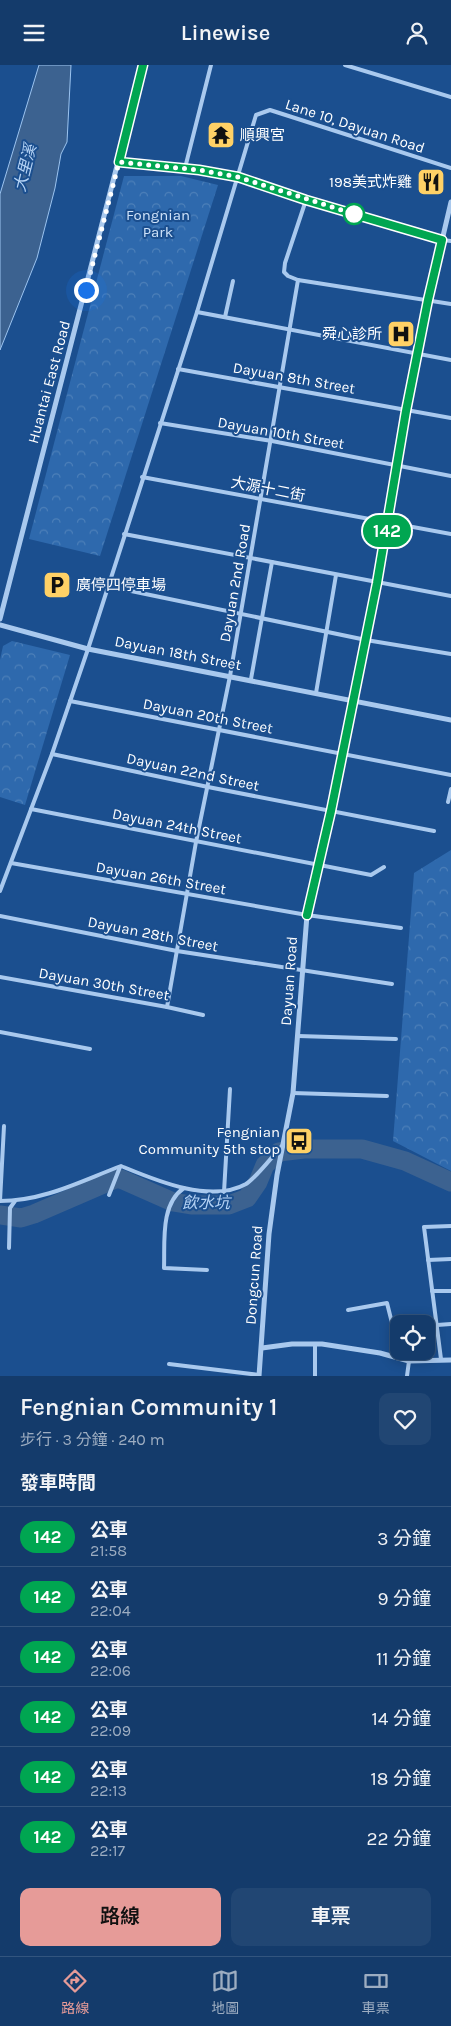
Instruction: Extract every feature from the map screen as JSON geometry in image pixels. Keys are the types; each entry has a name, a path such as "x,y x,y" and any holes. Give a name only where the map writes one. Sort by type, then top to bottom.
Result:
{"street":[{"name":"Huantai East Road","path":"0,619 143,65"},
{"path":"119,162 185,168 238,177 306,200 442,240"},
{"name":"Dayuan Road","path":"282,1145 293,1093 301,972 307,915 320,863 352,700 366,640 389,523 406,411 428,300 451,202"},
{"name":"Dayuan 18th Street","path":"0,625 88,649 251,679 451,720"},
{"name":"Dongcun Road","path":"259,1376 268,1233 282,1145"},
{"path":"262,1348 315,1344 390,1356"},
{"path":"407,1360 451,1359"}],"lane":[{"path":"185,168 211,65"},
{"path":"345,65 451,97"},
{"name":"Lane 10, Dayuan Road","path":"238,177 256,115 270,110 451,169"},
{"path":"0,891 52,754 88,649 142,477 197,312 238,177"},
{"path":"306,200 284,272 288,276 298,280 451,304"},
{"path":"442,240 451,241"},
{"name":"Dayuan 2nd Road","path":"167,1007 196,842 230,676 272,441 298,280"},
{"path":"225,317 233,281"},
{"path":"197,312 451,360"},
{"name":"Dayuan 8th Street","path":"178,369 451,418"},
{"name":"Dayuan 10th Street","path":"160,423 272,441 451,476"},
{"name":"大源十二街","path":"142,477 451,534"},
{"path":"124,534 451,597"},
{"path":"251,679 272,562"},
{"path":"316,693 336,575"},
{"path":"107,586 366,640 451,653"},
{"name":"Dayuan 20th Street","path":"70,701 451,775"},
{"name":"Dayuan 22nd Street","path":"52,754 208,787 434,831"},
{"path":"448,802 451,789"},
{"name":"Dayuan 24th Street","path":"31,809 196,842 320,863 371,875 384,867"},
{"name":"Dayuan 26th Street","path":"11,863 307,915 402,928"},
{"name":"Dayuan 28th Street","path":"0,916 177,951 301,972 392,984"},
{"name":"Dayuan 30th Street","path":"0,977 203,1015"},
{"path":"0,1032 90,1049"},
{"path":"298,1036 396,1039"},
{"path":"224,1192 230,1089"},
{"path":"293,1093 387,1096"},
{"path":"4,1126 0,1201 31,1199 66,1189 121,1166 184,1189 224,1192 247,1183 282,1145"},
{"path":"109,1195 121,1166"},
{"path":"184,1189 176,1194 168,1208 164,1268 207,1270"},
{"path":"9,1248 10,1208 15,1201"},
{"path":"440,1359 424,1227 451,1226"},
{"path":"428,1260 451,1259"},
{"path":"432,1291 451,1291"},
{"path":"348,1310 388,1303 391,1315"},
{"path":"437,1325 451,1325"},
{"path":"315,1344 315,1376"},
{"path":"407,1376 410,1361"},
{"path":"169,1364 259,1376"}],"green space":[{"name":"Fongnian Park","path":"124,176 181,176 218,185 100,556 29,539"},
{"path":"12,641 70,655 25,805 0,797 0,660 3,646"},
{"path":"451,850 451,1171 393,1141 414,873"}],"water":[{"name":"大里溪","path":"39,65 71,65 67,142 61,154 55,188 37,258 0,350 0,194"}],"waterway":[{"name":"飲水坑","path":"0,1215 21,1218 34,1214 115,1179 121,1179 173,1202 191,1205 229,1205 247,1198 258,1182 265,1165 279,1152 304,1149 362,1149 405,1161 451,1182"}],"bus line":[{"name":"142","path":"143,65 119,162 199,170 238,177 306,200 442,240 406,411 389,523 377,583 331,811 307,915"}],"place":[{"name":"順興宮","path":"221,135"},
{"name":"198美式炸雞","path":"431,182"},
{"name":"舜心診所","path":"401,334"},
{"name":"廣停四停車場","path":"57,585"},
{"name":"Fengnian Community 5th stop","path":"299,1141"}],"route":[{"path":"86,290 119,162 199,170 238,177 276,191 357,215 354,214"}]}
